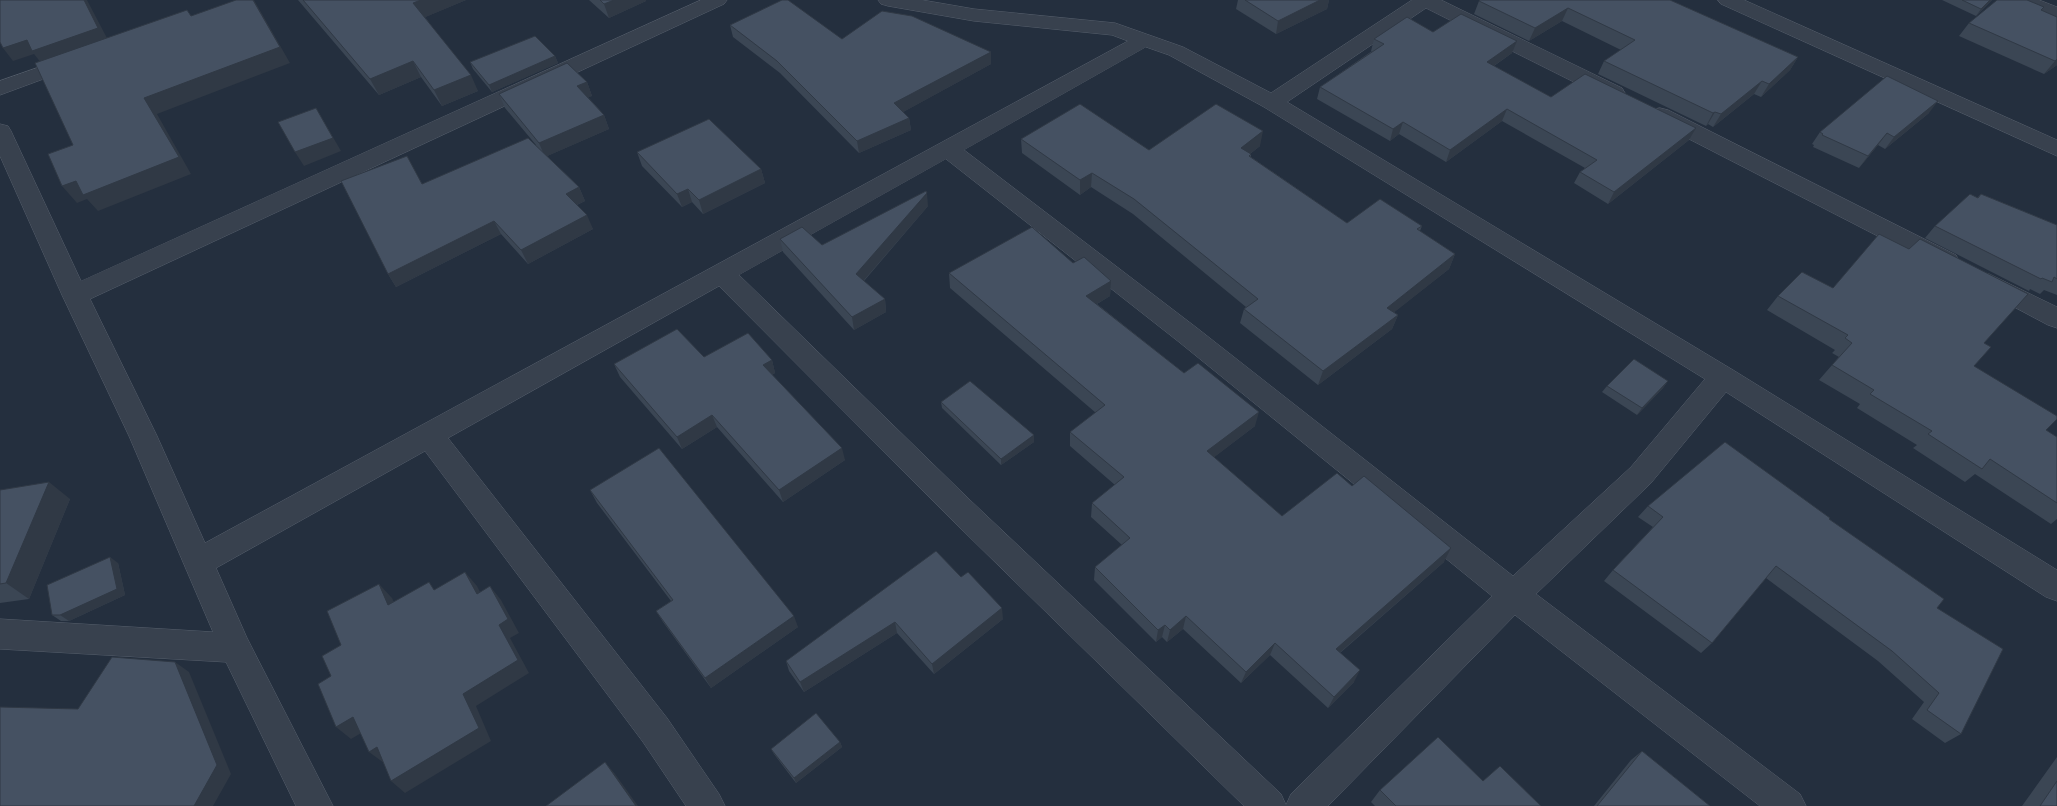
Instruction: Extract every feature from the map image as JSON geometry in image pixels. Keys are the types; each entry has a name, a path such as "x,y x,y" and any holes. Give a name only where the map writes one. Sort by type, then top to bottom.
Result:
{"street":[{"path":"75,295 717,0"},
{"path":"888,0 974,14 1115,29 1176,51 1272,102 1723,377 2057,587"},
{"path":"974,14 1010,0"},
{"path":"1272,102 1425,0 1714,141 2057,318"},
{"path":"1728,0 2057,149"},
{"path":"2021,0 2057,14"},
{"path":"199,562 1146,39"},
{"path":"0,88 93,54"},
{"path":"0,132 75,295 143,436 236,648 315,806"},
{"path":"948,148 1188,335 1514,595 1788,806"},
{"path":"721,274 960,509 1269,806"},
{"path":"1303,806 1514,595 1641,475 1723,377"},
{"path":"429,435 655,730 707,806"},
{"path":"0,634 236,648"}],"building":[{"path":"0,0 84,0 98,28 32,51 27,40 3,48 0,42"},
{"path":"236,0 253,0 280,47 144,98 179,157 83,195 76,181 62,186 48,154 73,145 35,63 187,10 191,16"},
{"path":"303,0 421,0 413,3 471,75 434,90 413,61 370,79"},
{"path":"600,0 614,0 604,4"},
{"path":"782,0 788,0 842,39 882,11 912,16 991,52 894,103 909,118 857,141 777,61 730,25"},
{"path":"1245,0 1320,0 1278,21"},
{"path":"1480,0 1670,0 1798,57 1769,84 1762,81 1721,114 1713,113 1604,61 1635,40 1568,8 1535,28"},
{"path":"1962,0 1990,0 1981,9"},
{"path":"1997,0 2027,0 2044,7 2041,10 2057,17 2057,59 2055,61 1969,23"},
{"path":"1461,14 1517,41 1487,62 1551,97 1585,74 1696,128 1614,192 1580,172 1597,160 1507,109 1450,150 1403,122 1393,129 1320,87 1384,44 1374,39 1407,17 1433,32"},
{"path":"535,36 555,56 489,85 470,62"},
{"path":"567,63 587,82 577,86 604,115 539,143 499,94"},
{"path":"1887,76 1938,101 1894,137 1887,133 1868,156 1822,135 1820,132"},
{"path":"1080,104 1149,150 1216,104 1263,131 1241,148 1251,154 1249,156 1347,223 1380,199 1422,226 1417,229 1455,254 1387,308 1398,315 1323,371 1244,309 1258,299 1134,199 1092,173 1080,180 1021,139"},
{"path":"316,108 333,138 295,152 278,122"},
{"path":"709,119 761,169 699,200 688,189 677,194 637,152"},
{"path":"528,138 579,187 566,194 587,215 521,250 494,221 388,274 341,181 407,156 422,184"},
{"path":"926,191 927,193 856,274 885,299 852,317 780,239 802,227 822,245"},
{"path":"1970,194 1978,198 1981,194 2057,225 2057,279 2054,277 2052,282 2041,279 1935,226"},
{"path":"1032,227 1073,263 1084,257 1111,281 1086,296 1184,373 1198,363 1259,412 1207,451 1282,516 1337,473 1352,486 1364,476 1451,548 1336,649 1360,670 1334,697 1275,643 1246,672 1186,616 1170,630 1165,625 1158,630 1095,567 1130,538 1092,503 1124,477 1070,432 1105,405 949,273"},
{"path":"1879,234 1909,249 1920,239 2028,294 1984,343 1991,347 1974,366 2057,416 2057,419 2046,430 2057,437 2057,503 1990,459 1982,469 1928,434 1932,431 1870,394 1874,390 1832,365 1852,343 1845,338 1848,335 1778,296 1802,272 1833,288"},
{"path":"677,329 704,357 748,333 772,360 763,365 842,448 779,490 712,415 677,437 614,364"},
{"path":"1634,359 1668,381 1642,408 1607,386"},
{"path":"970,381 1034,435 1001,459 941,402"},
{"path":"1725,442 1829,519 1944,599 1937,608 2003,649 1961,734 1927,710 1939,693 1892,651 1776,566 1712,643 1613,570 1663,517 1648,506"},
{"path":"659,448 794,616 705,678 656,611 673,600 590,490"},
{"path":"49,482 6,583 0,584 0,490"},
{"path":"936,551 961,577 968,572 1002,608 932,664 895,622 800,682 786,661"},
{"path":"110,557 117,589 60,615 52,615 47,585"},
{"path":"465,572 477,594 490,586 508,619 499,625 518,660 463,694 479,728 391,781 377,747 369,752 353,717 336,727 318,684 331,676 322,656 341,645 327,611 379,584 388,605 429,582 434,590"},
{"path":"112,657 175,662 217,765 194,806 0,806 0,707 78,709"},
{"path":"816,713 840,742 794,778 771,749"},
{"path":"1438,737 1483,781 1500,766 1541,806 1396,806 1380,790"},
{"path":"1642,751 1710,806 1597,806"},
{"path":"605,762 636,806 546,806"},
{"path":"2057,781 2057,806 2040,806"}]}
